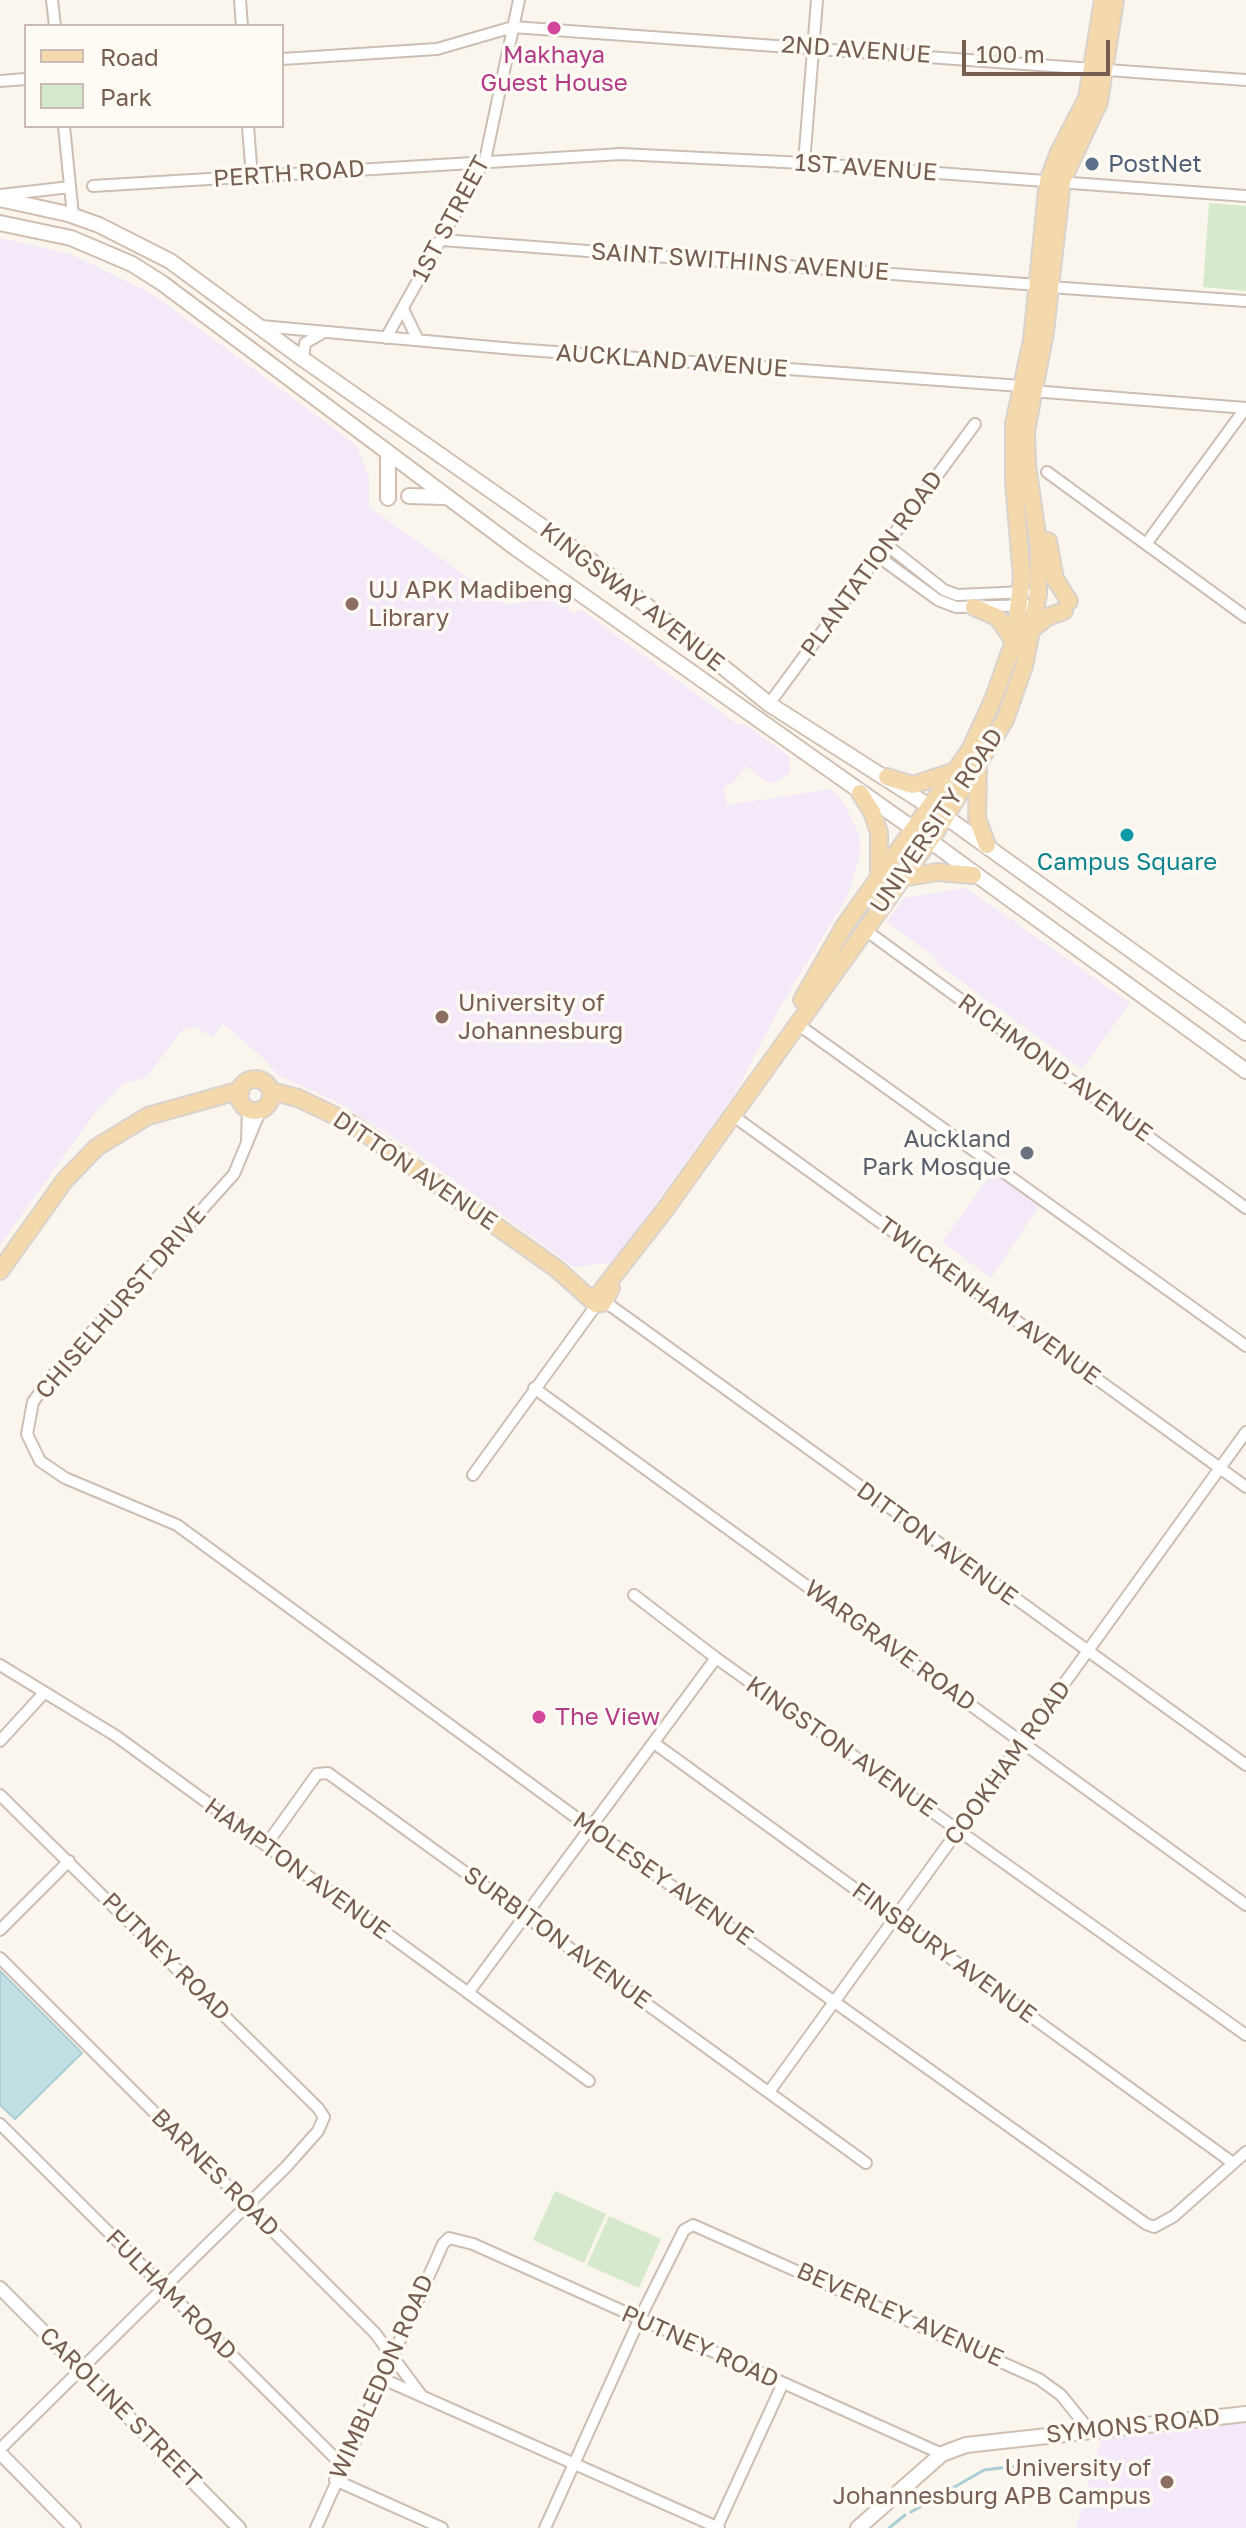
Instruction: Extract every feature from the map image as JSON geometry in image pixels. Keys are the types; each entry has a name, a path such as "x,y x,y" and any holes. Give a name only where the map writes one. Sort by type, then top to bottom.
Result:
{"main road":[{"path":"1055,181 1094,116 1103,0"},
{"path":"1099,68 1115,0"},
{"name":"UNIVERSITY ROAD","path":"599,1299 946,817 978,769 1011,706 1033,629 1013,460 1014,424 1042,353 1044,286 1055,181"},
{"name":"KINGSWAY AVENUE","path":"0,197 73,216 143,244 590,560 769,704 887,777 987,845 1246,1033"},
{"name":"KINGSWAY AVENUE","path":"0,223 71,238 132,264 162,283 448,498 915,830 1246,1071"},
{"name":"UNIVERSITY ROAD","path":"773,1054 819,966 958,770 993,700 1029,599 1039,548 1026,447 1026,388"},
{"path":"388,452 388,498"},
{"path":"409,496 448,498"},
{"path":"1033,629 1066,606 1052,569 1045,526 1034,512"},
{"path":"974,607 997,617 1014,641"},
{"path":"978,769 977,818 987,845"},
{"path":"887,777 913,785 958,770"},
{"path":"860,793 872,812 879,832 879,879"},
{"path":"902,878 937,872 973,875"},
{"name":"DITTON AVENUE","path":"255,1101 298,1098 343,1119 599,1299"},
{"path":"0,1271 65,1180 97,1147 148,1116 204,1099 255,1101"},
{"name":"SYMONS ROAD","path":"858,2528 942,2454 966,2445 1246,2414"}],"street":[{"path":"52,0 55,24"},
{"path":"240,0 242,24"},
{"name":"1ST STREET","path":"386,338 485,160 519,0"},
{"path":"804,163 817,0"},
{"name":"2ND AVENUE","path":"284,59 437,49 513,27 1246,80"},
{"path":"0,81 24,79"},
{"path":"64,128 73,216"},
{"path":"248,128 252,178"},
{"name":"1ST AVENUE","path":"485,160 641,154 1246,196"},
{"name":"PERTH ROAD","path":"93,186 252,178 485,160"},
{"path":"0,197 70,187"},
{"name":"SAINT SWITHINS AVENUE","path":"442,240 1246,301"},
{"path":"403,309 418,340"},
{"name":"AUCKLAND AVENUE","path":"259,326 1026,388 1243,411"},
{"path":"303,359 305,343 323,333"},
{"path":"1146,544 1243,411"},
{"name":"PLANTATION ROAD","path":"769,704 975,424"},
{"path":"1047,472 1246,617"},
{"path":"888,546 944,590 957,595 1029,599"},
{"path":"879,557 938,600 956,607 1029,599"},
{"name":"RICHMOND AVENUE","path":"864,929 1246,1208"},
{"path":"796,1023 1246,1346"},
{"name":"CHISELHURST DRIVE","path":"177,1525 51,1471 33,1451 27,1434 28,1417 33,1402 52,1376 234,1174 247,1147 255,1101"},
{"name":"TWICKENHAM AVENUE","path":"732,1115 1246,1487"},
{"name":"DITTON AVENUE","path":"599,1299 1246,1765"},
{"name":"UNIVERSITY ROAD","path":"473,1475 599,1299"},
{"name":"WARGRAVE ROAD","path":"534,1388 1246,1905"},
{"name":"COOKHAM ROAD","path":"769,2092 1246,1432"},
{"name":"MOLESEY AVENUE","path":"177,1525 589,1827 1154,2227 1174,2216 1233,2163"},
{"name":"KINGSTON AVENUE","path":"634,1595 716,1658 1246,2035"},
{"path":"468,1993 716,1658"},
{"name":"HAMPTON AVENUE","path":"0,1665 116,1736 589,2081"},
{"path":"0,1741 44,1693"},
{"name":"FINSBURY AVENUE","path":"654,1743 1233,2163"},
{"name":"SURBITON AVENUE","path":"266,1845 317,1774 325,1772 866,2163"},
{"name":"PUTNEY ROAD","path":"0,1795 324,2117 286,2167 245,2204"},
{"path":"0,1930 69,1861"},
{"name":"BARNES ROAD","path":"0,1958 392,2354 421,2395"},
{"name":"FULHAM ROAD","path":"0,2124 342,2465"},
{"path":"1233,2163 1246,2152"},
{"path":"74,2528 0,2451 245,2204"},
{"name":"BEVERLEY AVENUE","path":"639,2320 684,2230 693,2225 1026,2373 1061,2395 1090,2431"},
{"name":"WIMBLEDON ROAD","path":"316,2528 443,2244 449,2238 459,2238"},
{"name":"PUTNEY ROAD","path":"459,2238 942,2454"},
{"name":"CAROLINE STREET","path":"0,2288 239,2528"},
{"path":"545,2528 639,2320"},
{"path":"383,2379 718,2528 783,2383"},
{"path":"335,2480 442,2528"}],"shaded area":[{"path":"0,238 70,254 151,293 356,445 369,477 369,507 507,605 535,600 546,585 574,614 580,609 737,724 744,724 790,757 790,773 775,782 768,783 746,766 735,781 723,788 727,805 831,789 845,804 859,835 861,851 848,895 779,1009 736,1092 614,1262 574,1267 404,1144 341,1104 278,1075 223,1024 212,1037 196,1027 182,1030 147,1077 124,1084 97,1110 0,1245"},
{"path":"966,888 1130,1003 1082,1069 936,963 938,959 887,922 904,898"},
{"path":"997,1166 1043,1200 991,1278 942,1242"},
{"name":"University of Johannesburg APB Campus","path":"1246,2418 1246,2528 1076,2528 1102,2436"}],"green space":[{"path":"1209,203 1246,206 1246,291 1203,287"},
{"path":"555,2191 606,2214 584,2263 533,2240"},
{"path":"609,2216 661,2239 639,2288 587,2265"}],"water":[{"path":"0,1971 82,2053 15,2119 0,2105"}],"waterway":[{"path":"911,2512 984,2470 1024,2465"},
{"path":"889,2528 905,2515"}],"place":[{"name":"Makhaya Guest House","path":"554,28"},
{"name":"PostNet","path":"1092,164"},
{"name":"UJ APK Madibeng Library","path":"352,604"},
{"name":"Campus Square","path":"1127,835"},
{"name":"University of Johannesburg","path":"442,1017"},
{"name":"Auckland Park Mosque","path":"1027,1153"},
{"name":"The View","path":"539,1717"},
{"name":"University of Johannesburg APB Campus","path":"1167,2482"}]}
